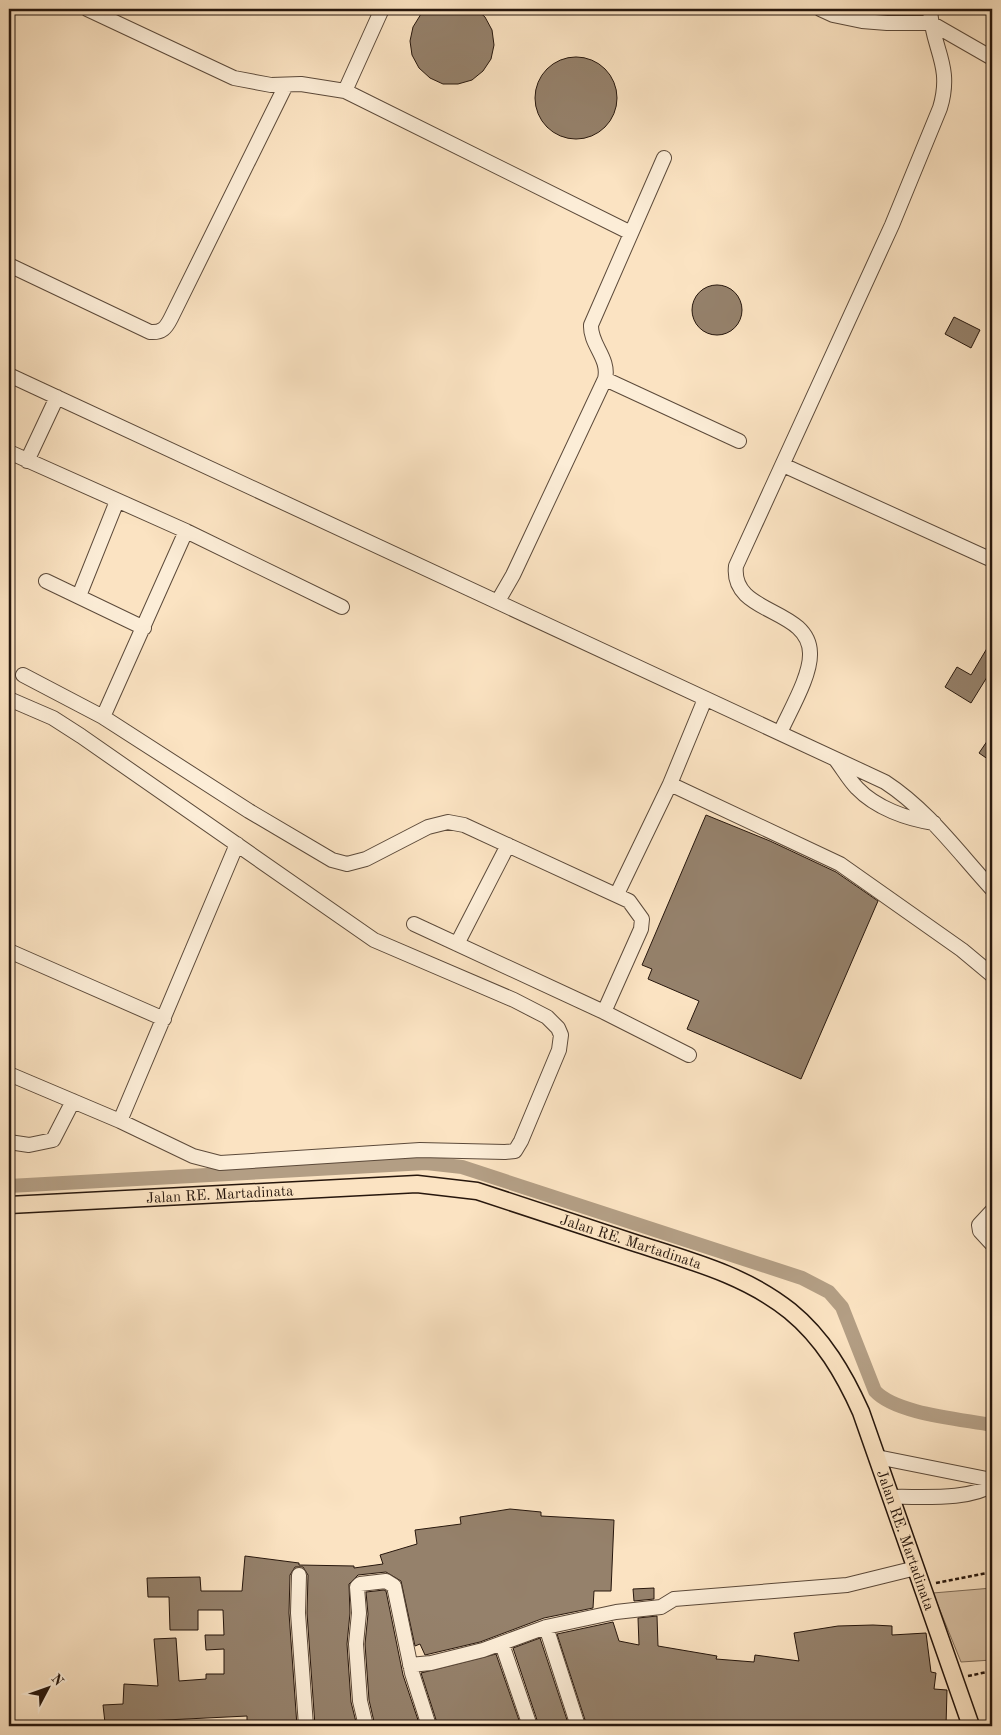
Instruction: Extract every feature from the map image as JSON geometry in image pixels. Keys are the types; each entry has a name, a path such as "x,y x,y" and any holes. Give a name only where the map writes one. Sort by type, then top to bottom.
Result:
{"main road":[{"name":"Jalan RE. Martadinata","path":"9,1205 417,1184 477,1191 701,1264 750,1283 791,1312 822,1344 844,1374 861,1412 971,1726"}],"street":[{"path":"87,9 234,78 271,85 301,84 345,91 631,233"},
{"path":"345,91 382,9"},
{"path":"820,9 833,15 887,23 930,16 992,58"},
{"path":"883,9 887,23"},
{"path":"780,733 805,677 810,654 806,637 796,626 750,599 741,591 734,579 736,566 892,225 940,108 945,90 944,66 930,16"},
{"path":"9,265 150,332 158,333 166,328 286,85"},
{"path":"498,601 513,575 606,379 608,369 590,334 591,325 664,158"},
{"path":"9,375 705,699 834,757 900,792 934,823 992,889"},
{"path":"606,379 739,441"},
{"path":"27,461 57,397"},
{"path":"9,452 186,531 342,607"},
{"path":"783,465 992,560"},
{"path":"79,596 117,501"},
{"path":"103,717 186,531"},
{"path":"46,581 144,628"},
{"path":"23,676 103,717 249,811 340,862 347,864 366,859 428,827 448,822 464,825 617,894 629,901 642,919 641,929 604,1012"},
{"path":"9,699 53,718 81,736 374,940 514,1000 547,1017 562,1035 559,1050 521,1141 514,1150 505,1152 420,1150 220,1163 193,1156 120,1121 9,1074"},
{"path":"617,894 670,784 705,699"},
{"path":"834,757 857,788 872,799 914,820 934,823"},
{"path":"670,784 840,864 962,950 992,975"},
{"path":"120,1121 237,844"},
{"path":"457,944 508,845"},
{"path":"414,924 604,1012 689,1055"},
{"path":"9,951 164,1019"},
{"path":"9,1142 29,1145 53,1140 73,1101"},
{"path":"992,1211 979,1225 980,1231 992,1244"},
{"path":"877,1457 992,1480"},
{"path":"891,1497 964,1494 976,1492 992,1485"},
{"path":"410,1665 462,1656 502,1644 546,1627 616,1612 661,1607 674,1599 847,1585 916,1568"},
{"path":"299,1576 298,1613 306,1726"},
{"path":"366,1726 360,1701 356,1644 360,1613 358,1585 386,1581 394,1586 410,1665 429,1726"},
{"path":"546,1627 578,1726"},
{"path":"502,1644 530,1726"}],"path":[{"path":"922,1586 992,1572"},
{"path":"955,1679 992,1671"}],"shaded area":[{"path":"992,1588 992,1660 961,1662 933,1593"}],"building":[{"path":"429,9 476,9 485,17 492,30 494,45 491,59 483,71 472,80 458,84 443,84 430,78 419,68 412,55 410,41 413,27 421,14"},
{"path":"568,57 584,57 599,64 610,75 617,90 614,114 605,127 584,139 568,139 553,132 542,121 535,106 535,90 542,75 553,64"},
{"path":"717,285 726,287 737,296 742,310 740,319 731,330 717,335 708,333 697,324 692,310 694,301 703,290"},
{"path":"954,317 980,330 971,348 945,334"},
{"path":"992,640 992,669 971,703 945,687 957,667 971,675"},
{"path":"992,734 992,762 979,753"},
{"path":"706,815 770,841 836,872 878,901 801,1079 687,1029 699,1001 648,979 652,969 642,965"},
{"path":"510,1509 541,1512 541,1516 614,1520 611,1591 594,1591 593,1608 544,1618 480,1642 425,1655 420,1644 415,1646 401,1581 386,1572 358,1575 349,1584 350,1613 347,1644 351,1702 357,1726 315,1726 307,1613 308,1575 303,1567 295,1567 290,1575 289,1613 297,1726 247,1726 247,1716 105,1723 103,1705 123,1704 124,1684 158,1686 154,1639 176,1638 179,1681 206,1679 206,1674 224,1674 224,1649 206,1650 205,1635 224,1635 223,1610 198,1610 198,1630 170,1630 169,1597 148,1597 147,1578 200,1577 201,1591 242,1591 245,1556 299,1563 299,1565 354,1566 354,1568 383,1564 380,1555 417,1544 415,1530 461,1524 460,1517"},
{"path":"654,1588 654,1599 634,1601 633,1589"},
{"path":"386,1591 403,1675 420,1726 375,1726 369,1700 365,1644 368,1614 366,1592"},
{"path":"657,1616 658,1646 717,1656 716,1659 754,1662 755,1655 799,1661 794,1633 838,1626 873,1625 892,1626 892,1635 926,1633 931,1672 936,1673 934,1689 947,1690 946,1726 587,1726 557,1634 613,1622 619,1641 639,1645 638,1618"},
{"path":"540,1638 569,1726 539,1726 513,1648"},
{"path":"496,1654 521,1726 438,1726 421,1673"}],"waterway":[{"path":"9,1186 426,1163 462,1167 802,1278 829,1292 842,1307 875,1391 885,1399 913,1410 992,1425"}]}
